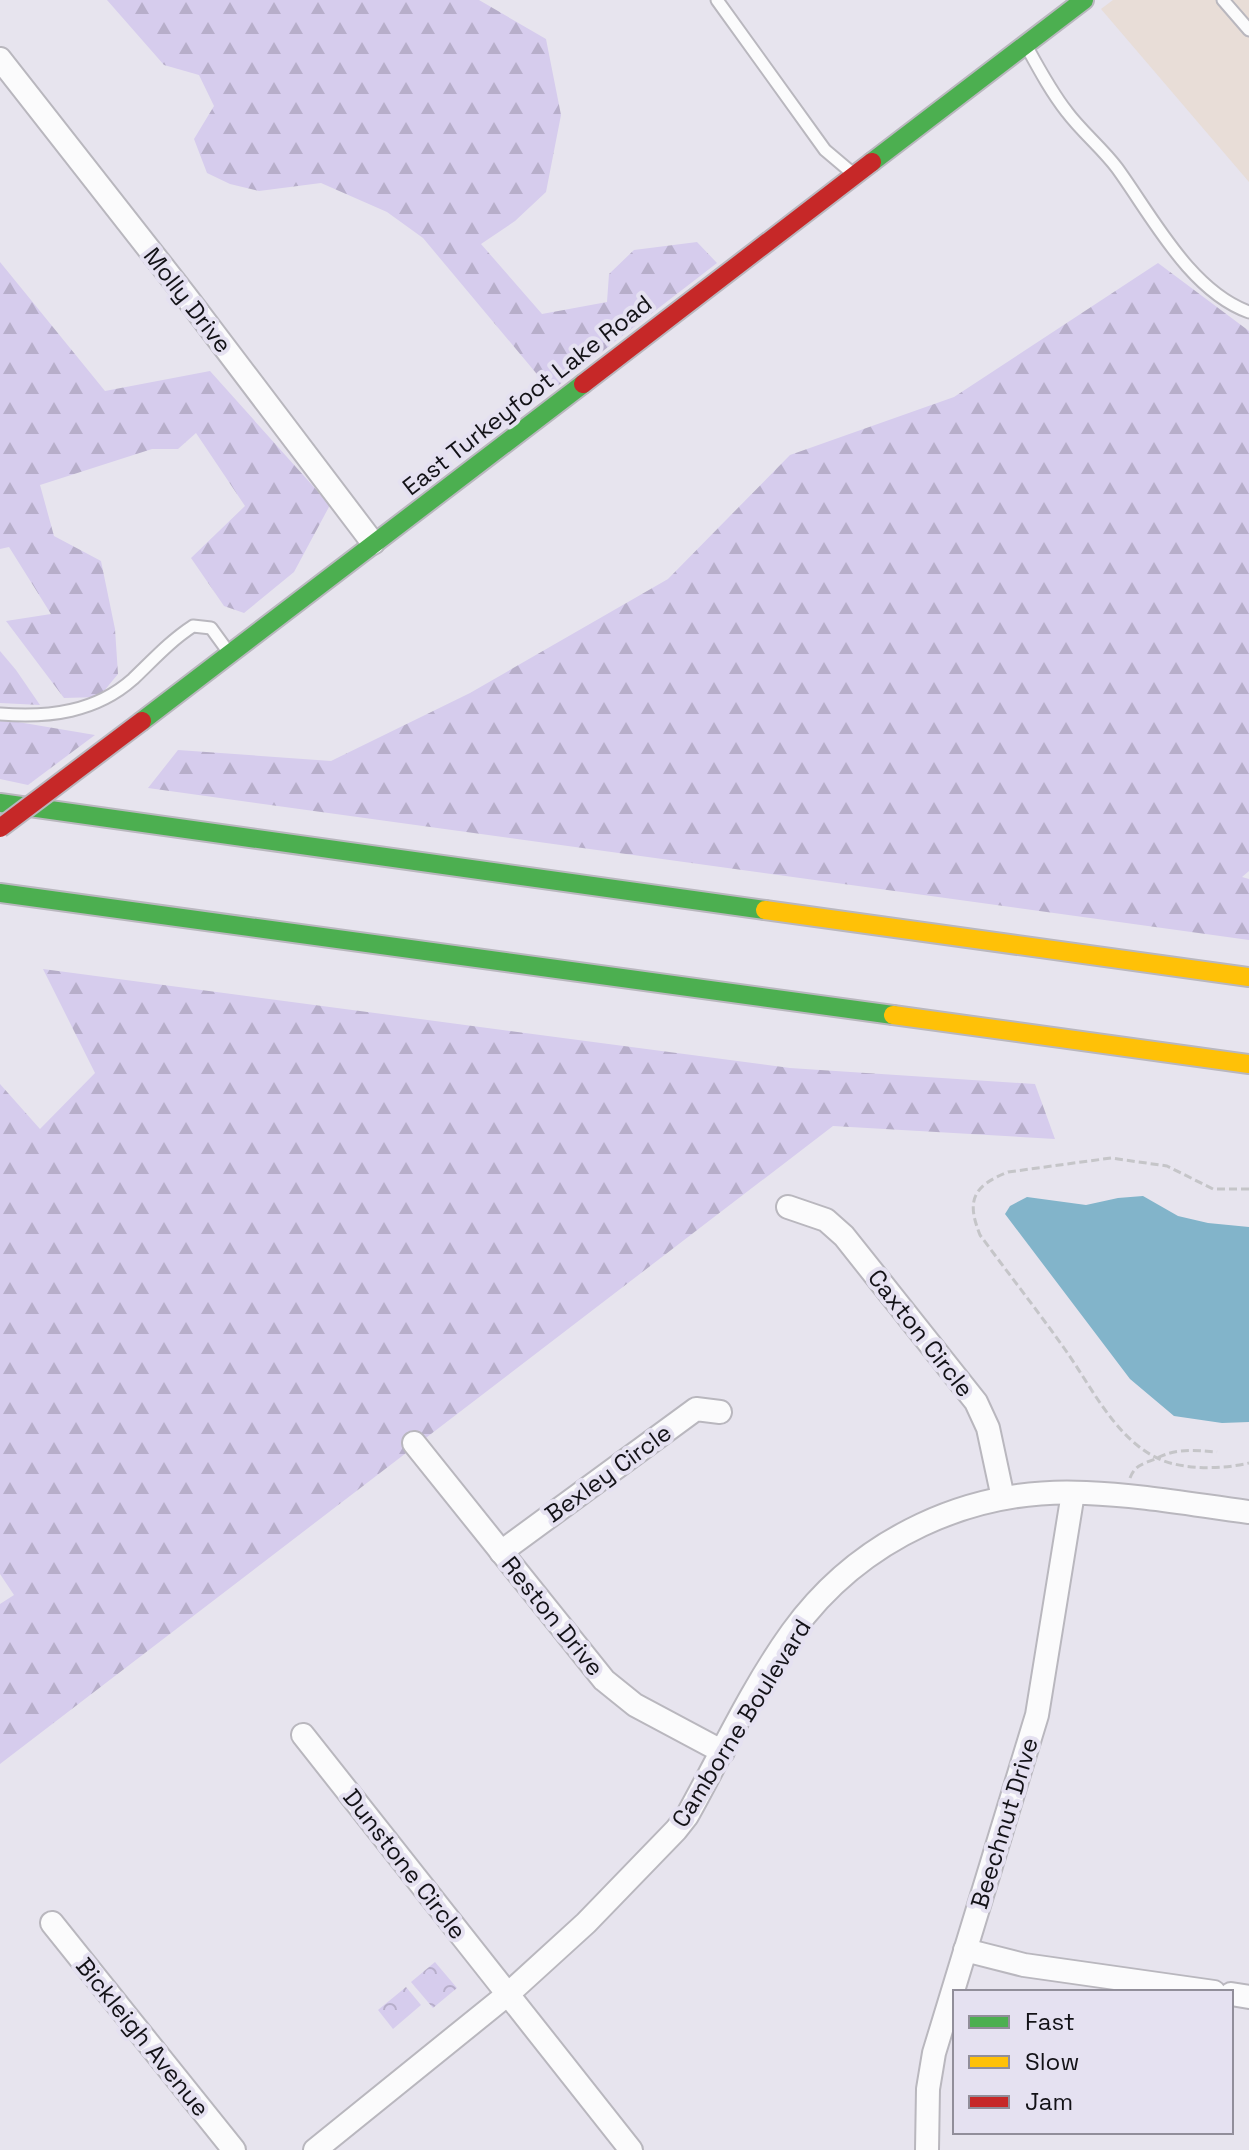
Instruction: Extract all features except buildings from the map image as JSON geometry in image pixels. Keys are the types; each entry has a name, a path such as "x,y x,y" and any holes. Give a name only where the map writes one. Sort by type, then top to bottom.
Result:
{"main road":[{"name":"East Turkeyfoot Lake Road","path":"0,828 1084,0"},
{"path":"0,803 1249,977"},
{"path":"0,893 1249,1064"}],"street":[{"name":"Molly Drive","path":"0,59 185,295 373,543"},
{"name":"Caxton Circle","path":"788,1207 826,1220 844,1236 976,1402 988,1428 1003,1498"},
{"name":"Bexley Circle","path":"501,1552 696,1409 720,1412"},
{"name":"Reston Drive","path":"414,1443 604,1680 635,1705 723,1752"},
{"name":"Camborne Boulevard","path":"315,2150 508,1994 586,1923 676,1830 687,1816 791,1634 839,1578 870,1555 937,1517 1003,1498 1073,1493 1249,1512"},
{"name":"Beechnut Drive","path":"953,1990 1037,1715 1073,1493"},
{"name":"Dunstone Circle","path":"303,1735 631,2150"},
{"name":"Bickleigh Avenue","path":"52,1923 234,2150"},
{"path":"965,1950 1024,1965 1200,1990"},
{"name":"Beechnut Drive","path":"927,2150 928,2089 932,2062 953,1991"}],"lane":[{"path":"717,0 825,150 855,175"},
{"path":"1223,0 1249,30"},
{"path":"1026,44 1067,113 1114,164 1179,255 1210,289 1249,312"},
{"path":"0,714 19,716 61,712 97,704 122,688 167,644 193,626 211,628 230,654"}],"path":[{"path":"1249,1189 1213,1189 1167,1166 1111,1158 1008,1172 984,1184 973,1200 972,1210 980,1235 1125,1433 1138,1446 1163,1460 1195,1466 1249,1463"},
{"path":"1130,1497 1129,1480 1136,1467 1169,1451 1189,1449 1217,1452"}],"shaded area":[{"path":"1113,0 1249,0 1249,182 1101,9"}],"green space":[{"path":"107,0 479,0 546,39 561,115 546,192 515,221 481,244 542,314 607,302 609,274 634,250 697,242 717,263 551,391 423,238 387,212 321,183 259,191 230,184 207,173 194,139 214,106 199,75 164,65"},
{"path":"0,262 105,391 210,371 330,505 294,572 244,613 224,606 191,558 245,506 196,433 178,449 152,449 40,485 54,536 101,561 115,629 118,674 99,697 64,698 6,621 51,614 9,547 0,549"},
{"path":"1158,263 1249,331 1249,871 1242,877 1249,879 1249,940 148,788 178,750 331,761 470,693 668,579 790,455 954,397"},
{"path":"0,651 16,670 40,705 0,703"},
{"path":"0,719 95,735 28,785 0,779"},
{"path":"43,969 790,1068 1035,1084 1055,1139 833,1126 0,1764 0,1604 14,1595 0,1574 0,1084 40,1129 95,1073"},
{"path":"435,1962 457,1988 433,2008 411,1982"},
{"path":"406,1987 421,2005 393,2029 378,2010"}],"water":[{"path":"1143,1196 1178,1216 1249,1227 1249,1422 1222,1423 1174,1416 1130,1379 1005,1214 1010,1206 1027,1197 1086,1205"}],"traffic: fast":[{"path":"872,162 1084,0"},
{"path":"142,721 583,384"},
{"path":"0,803 765,910"},
{"path":"0,893 893,1015"}],"traffic: slow":[{"path":"765,910 1249,977"},
{"path":"893,1015 1249,1064"}],"traffic: jam":[{"path":"583,384 872,162"},
{"path":"0,828 142,721"}]}
